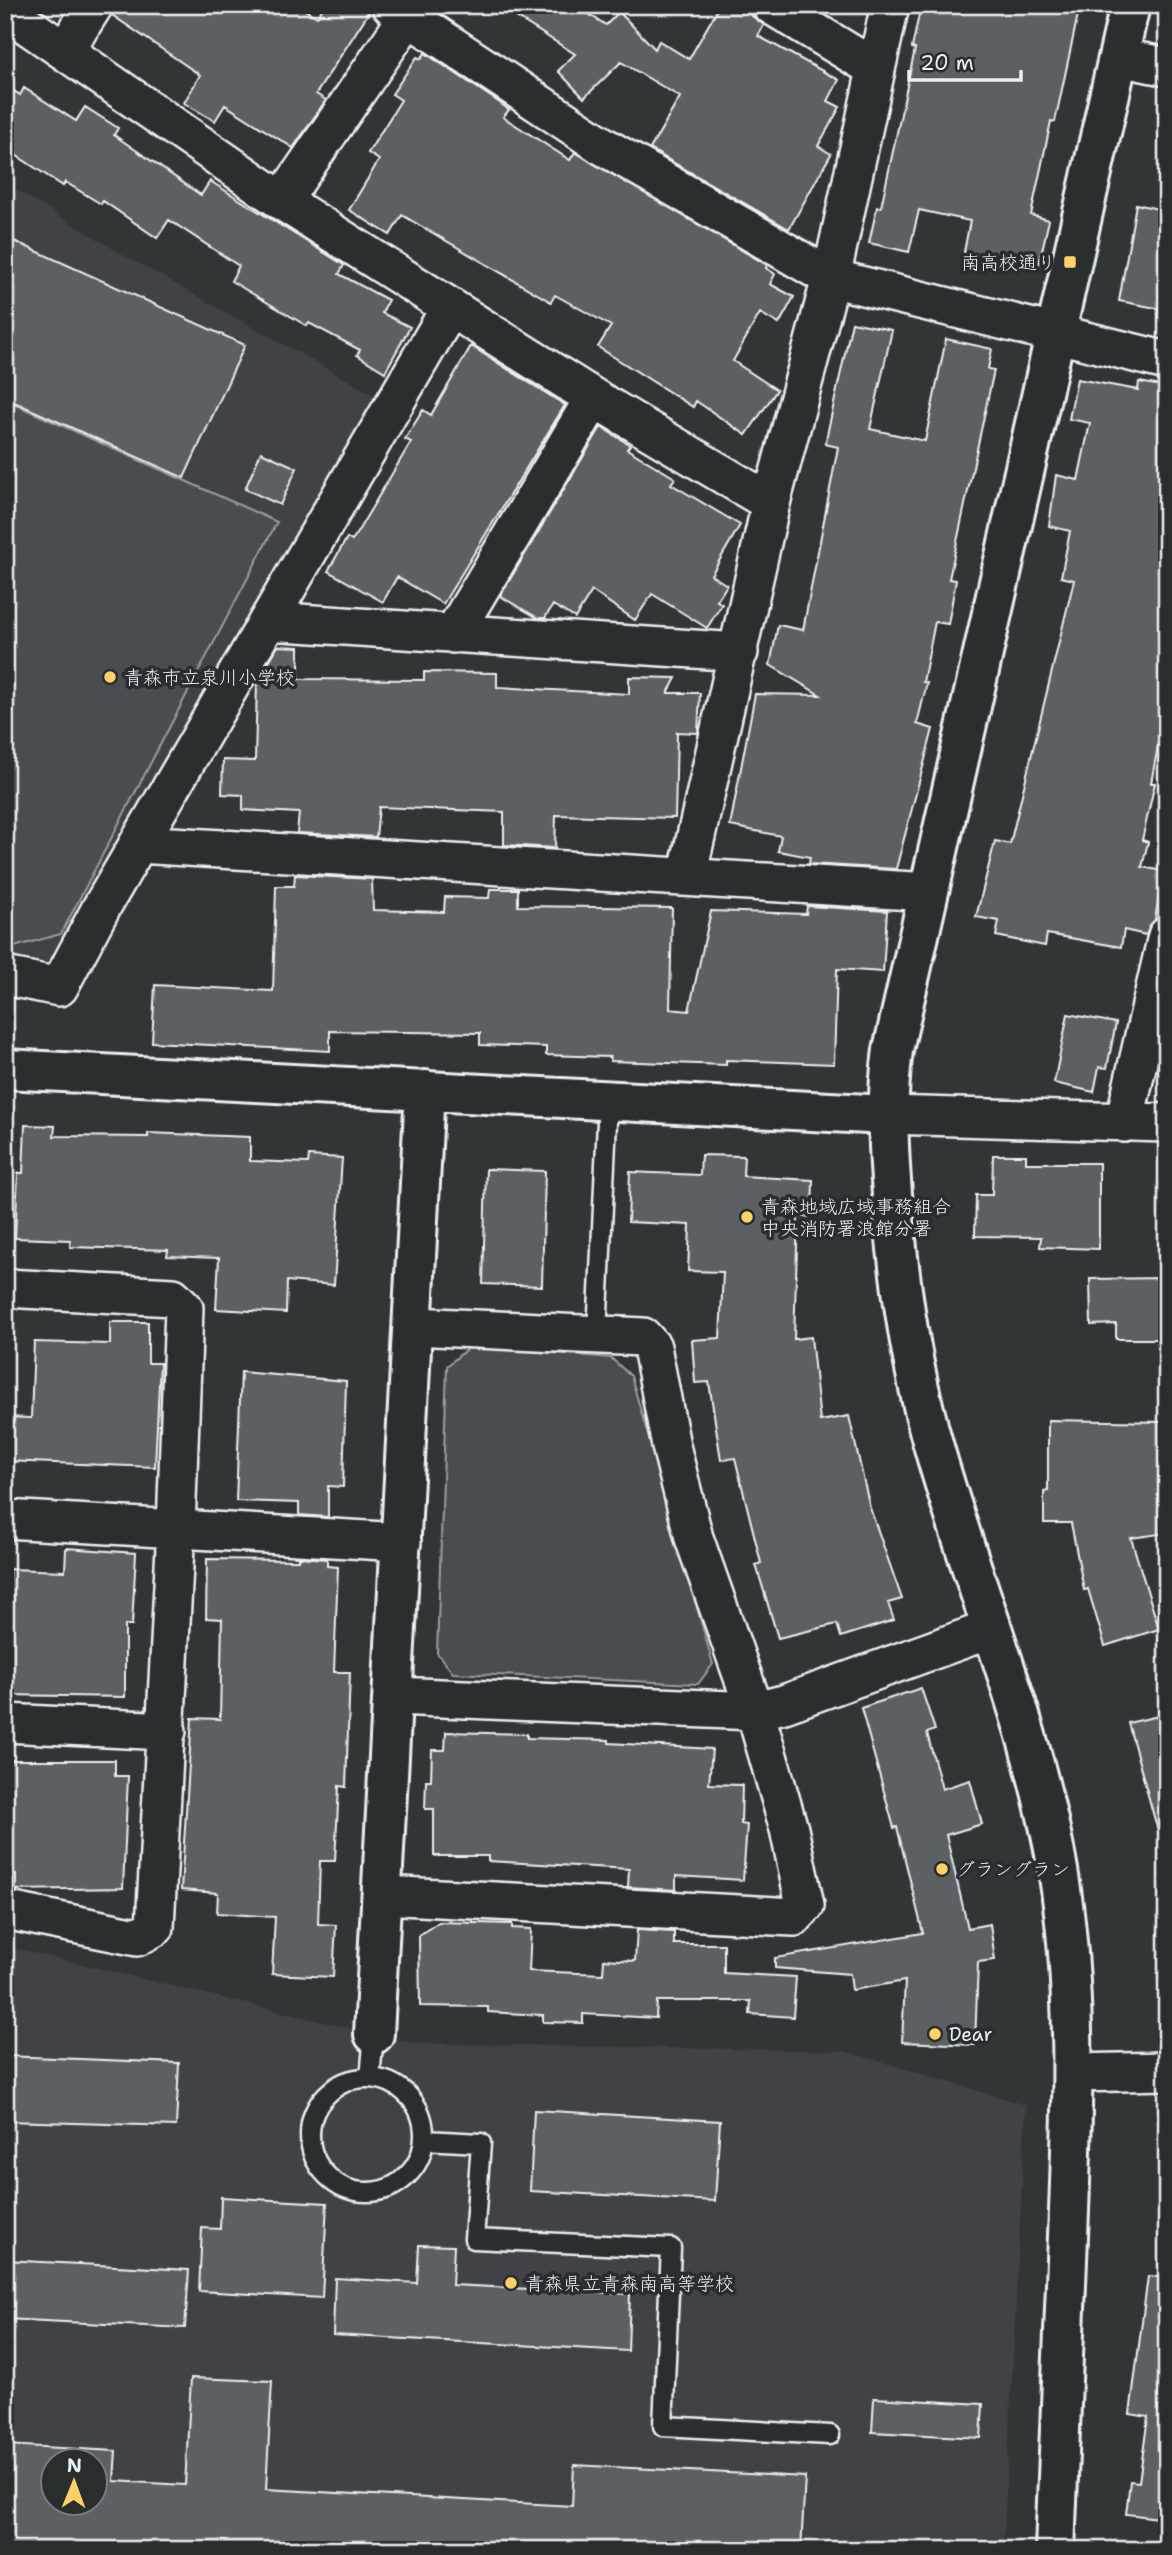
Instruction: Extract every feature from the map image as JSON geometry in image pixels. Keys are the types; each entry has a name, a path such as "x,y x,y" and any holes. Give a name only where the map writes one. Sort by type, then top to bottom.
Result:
{"street":[{"path":"66,49 94,5"},
{"path":"771,5 876,69"},
{"path":"687,876 771,503 831,278 890,5"},
{"path":"1055,2550 1074,2073 1072,2007 1057,1867 1041,1794 934,1447 916,1373 897,1254 887,1115 893,1050 1058,332 1130,5"},
{"path":"282,201 405,9 603,146 831,278 1167,361"},
{"path":"5,10 66,49 282,201 594,398 771,503"},
{"path":"1119,57 1167,67"},
{"path":"5,976 59,987 138,844 450,308"},
{"path":"453,634 594,398"},
{"path":"268,621 739,652"},
{"path":"138,844 929,892"},
{"path":"1125,1123 1167,936"},
{"path":"5,1069 887,1115 1167,1124"},
{"path":"374,2034 425,1090"},
{"path":"5,1288 173,1297 184,1308 167,1731 155,1927 137,1937 5,1910"},
{"path":"383,1895 794,1917 805,1905 789,1829 755,1711 694,1538 671,1446 652,1347 643,1337 414,1326"},
{"path":"5,1519 402,1542"},
{"path":"394,1696 755,1711 784,1704 991,1629"},
{"path":"5,1723 167,1731"},
{"path":"1074,2073 1167,2071"}],"lane":[{"path":"597,1335 608,1100"},
{"path":"370,2078 374,2034"},
{"path":"370,2078 387,2082 403,2091 416,2105 424,2140 419,2158 409,2173 395,2185 377,2191 359,2192 340,2186 325,2174 314,2158 310,2139 312,2120 320,2103 333,2089 350,2080 370,2078"},
{"path":"424,2140 481,2143 474,2239 671,2248 663,2426 830,2435"}],"shaded area":[{"name":"青森市立泉川小学校","path":"5,183 122,254 376,396 52,963 5,957"},
{"path":"5,400 277,522 61,934 7,949"},
{"path":"470,1346 611,1358 631,1376 713,1664 698,1684 453,1673 437,1653 447,1366"},
{"name":"青森県立青森南高等学校","path":"5,1946 412,2043 845,2051 1026,2105 1003,2550 5,2550"}],"building":[{"path":"115,5 296,5 317,17 325,5 370,5 371,9 316,94 326,100 293,148 225,105 215,121 184,103 200,75 112,15"},
{"path":"497,5 574,5 606,25 619,12 655,49 659,41 689,59 720,5 737,5 764,25 758,36 839,80 828,101 840,107 818,146 831,154 789,229 650,149 680,97 621,62 584,98 558,71 575,54"},
{"path":"921,5 1080,5 1055,122 1051,121 1031,215 1049,220 1038,268 964,252 970,221 919,210 909,252 869,243 877,207 881,207 915,49 912,48"},
{"path":"425,53 509,110 503,117 570,160 575,152 767,265 766,268 775,274 770,284 794,297 779,324 760,313 733,361 777,390 746,435 696,401 693,407 598,347 611,326 555,295 551,302 402,215 390,235 349,210 379,160 368,153 401,100 392,94 417,57 421,59"},
{"path":"5,85 20,95 24,88 76,121 85,107 118,128 114,135 201,195 210,181 344,265 339,274 388,300 382,313 410,327 385,372 357,355 360,350 309,323 307,326 231,281 239,266 169,220 157,238 103,201 101,204 65,182 63,186 5,148"},
{"path":"1136,204 1167,211 1167,310 1119,301"},
{"path":"14,241 245,345 184,478 5,398 5,261"},
{"path":"852,322 892,330 870,429 925,441 946,339 992,349 988,369 994,370 949,579 956,580 948,624 935,622 923,682 927,683 917,724 933,729 896,869 809,864 810,857 778,851 781,836 730,826 755,694 820,695 770,665 778,625 803,630 838,447 825,444"},
{"path":"471,346 565,405 443,604 397,577 383,602 328,571 347,538 352,541 411,442 405,439 423,410 431,415"},
{"path":"1077,379 1138,390 1139,382 1167,387 1167,699 1151,783 1155,783 1142,840 1148,842 1142,867 1163,871 1155,920 1146,935 1124,930 1121,947 1047,934 1045,946 996,936 999,921 976,917 995,841 1010,844 1074,580 1061,577 1070,531 1049,526 1056,475 1078,480 1090,423 1069,419"},
{"path":"601,427 630,445 627,449 675,478 671,484 740,525 711,575 727,585 717,601 722,604 707,628 652,594 635,620 592,591 575,618 553,605 545,618 538,618 500,596"},
{"path":"261,452 297,468 280,505 245,489"},
{"path":"278,646 299,647 299,679 424,680 424,672 497,673 497,687 629,694 629,677 676,678 668,693 700,693 698,733 677,732 675,818 556,815 555,848 504,845 504,812 379,807 376,837 297,833 299,813 243,810 243,795 222,794 223,760 255,761 257,682"},
{"path":"295,875 372,879 373,910 444,912 445,897 489,898 490,889 518,889 518,906 672,908 670,1009 689,1011 711,911 806,914 807,906 887,911 883,972 837,969 834,1064 726,1060 726,1065 610,1061 610,1057 546,1055 546,1047 480,1045 480,1033 330,1031 330,1051 152,1042 155,985 273,991 276,886 294,886"},
{"path":"1068,1014 1116,1023 1107,1068 1099,1067 1094,1092 1054,1083"},
{"path":"25,1125 55,1126 54,1136 148,1137 148,1133 250,1137 250,1161 308,1163 309,1156 342,1158 334,1285 287,1281 286,1313 216,1309 219,1258 167,1256 168,1250 70,1247 70,1240 15,1238 18,1173 23,1173"},
{"path":"701,1155 744,1156 743,1176 813,1180 812,1217 798,1216 794,1339 811,1337 820,1421 849,1416 870,1508 902,1599 888,1603 894,1620 841,1637 837,1624 778,1638 756,1565 761,1563 735,1458 721,1460 709,1382 695,1383 692,1340 720,1338 723,1272 688,1271 690,1225 628,1222 630,1172 700,1175"},
{"path":"993,1155 1026,1155 1026,1163 1099,1163 1099,1249 1040,1247 1041,1237 975,1236 976,1195 992,1195"},
{"path":"486,1169 545,1171 542,1286 483,1284"},
{"path":"1167,1278 1167,1339 1116,1339 1116,1324 1091,1325 1090,1279"},
{"path":"110,1322 148,1322 148,1363 160,1363 155,1467 5,1461 5,1417 31,1418 34,1342 110,1344"},
{"path":"241,1372 346,1381 343,1487 328,1486 328,1517 299,1515 299,1503 236,1501"},
{"path":"1048,1420 1167,1422 1167,1533 1131,1538 1159,1629 1105,1646 1088,1589 1084,1590 1071,1523 1044,1523 1044,1492 1048,1491"},
{"path":"66,1548 136,1553 132,1625 125,1625 125,1697 5,1695 9,1569 65,1571"},
{"path":"298,1557 327,1559 327,1566 338,1567 334,1672 350,1672 346,1787 339,1786 335,1861 320,1861 318,1924 336,1925 333,1977 272,1974 275,1917 217,1913 218,1893 181,1890 192,1718 220,1719 222,1619 206,1618 207,1559 298,1560"},
{"path":"921,1688 935,1730 927,1733 942,1789 970,1780 982,1824 946,1835 968,1928 990,1924 995,1960 978,1962 975,2045 902,2042 905,1981 852,1990 850,1974 775,1968 775,1958 923,1933 897,1827 894,1828 861,1708"},
{"path":"1167,1714 1167,1830 1158,1831 1128,1723"},
{"path":"446,1732 527,1734 527,1738 609,1740 609,1743 712,1749 709,1784 742,1785 741,1824 747,1825 743,1880 676,1876 676,1890 628,1887 629,1869 488,1861 488,1856 434,1856 434,1809 425,1809 426,1780 431,1780 432,1750 445,1750"},
{"path":"5,1760 115,1760 115,1776 128,1776 123,1888 16,1890 16,1874 7,1874"},
{"path":"439,1922 512,1924 512,1928 531,1929 529,1971 603,1974 604,1959 635,1961 637,1930 674,1932 674,1944 724,1944 724,1973 796,1977 793,2017 750,2014 751,2001 657,2001 656,2018 583,2014 583,2023 543,2022 543,2015 488,2012 488,2007 420,2006 419,1935"},
{"path":"5,2056 179,2063 176,2126 5,2121"},
{"path":"534,2110 720,2121 715,2201 530,2191"},
{"path":"221,2197 327,2203 322,2298 199,2291 202,2228 220,2229"},
{"path":"419,2245 454,2246 452,2285 630,2294 628,2351 333,2335 335,2278 417,2283"},
{"path":"5,2260 189,2270 185,2328 5,2319"},
{"path":"1148,2276 1167,2278 1167,2519 1126,2514 1130,2481 1139,2482 1148,2417 1130,2414"},
{"path":"191,2378 272,2381 266,2489 572,2506 574,2465 805,2477 801,2550 237,2550 111,2543 110,2550 5,2550 5,2445 38,2447 38,2516 108,2516 108,2451 116,2451 114,2481 185,2485"},
{"path":"874,2398 983,2404 981,2438 872,2432"}],"place":[{"name":"南高校通り","path":"1070,262"},
{"name":"青森市立泉川小学校","path":"110,677"},
{"name":"青森地域広域事務組合 中央消防署浪館分署","path":"747,1217"},
{"name":"グラングラン","path":"942,1869"},
{"name":"Dear","path":"935,2034"},
{"name":"青森県立青森南高等学校","path":"511,2283"}]}
